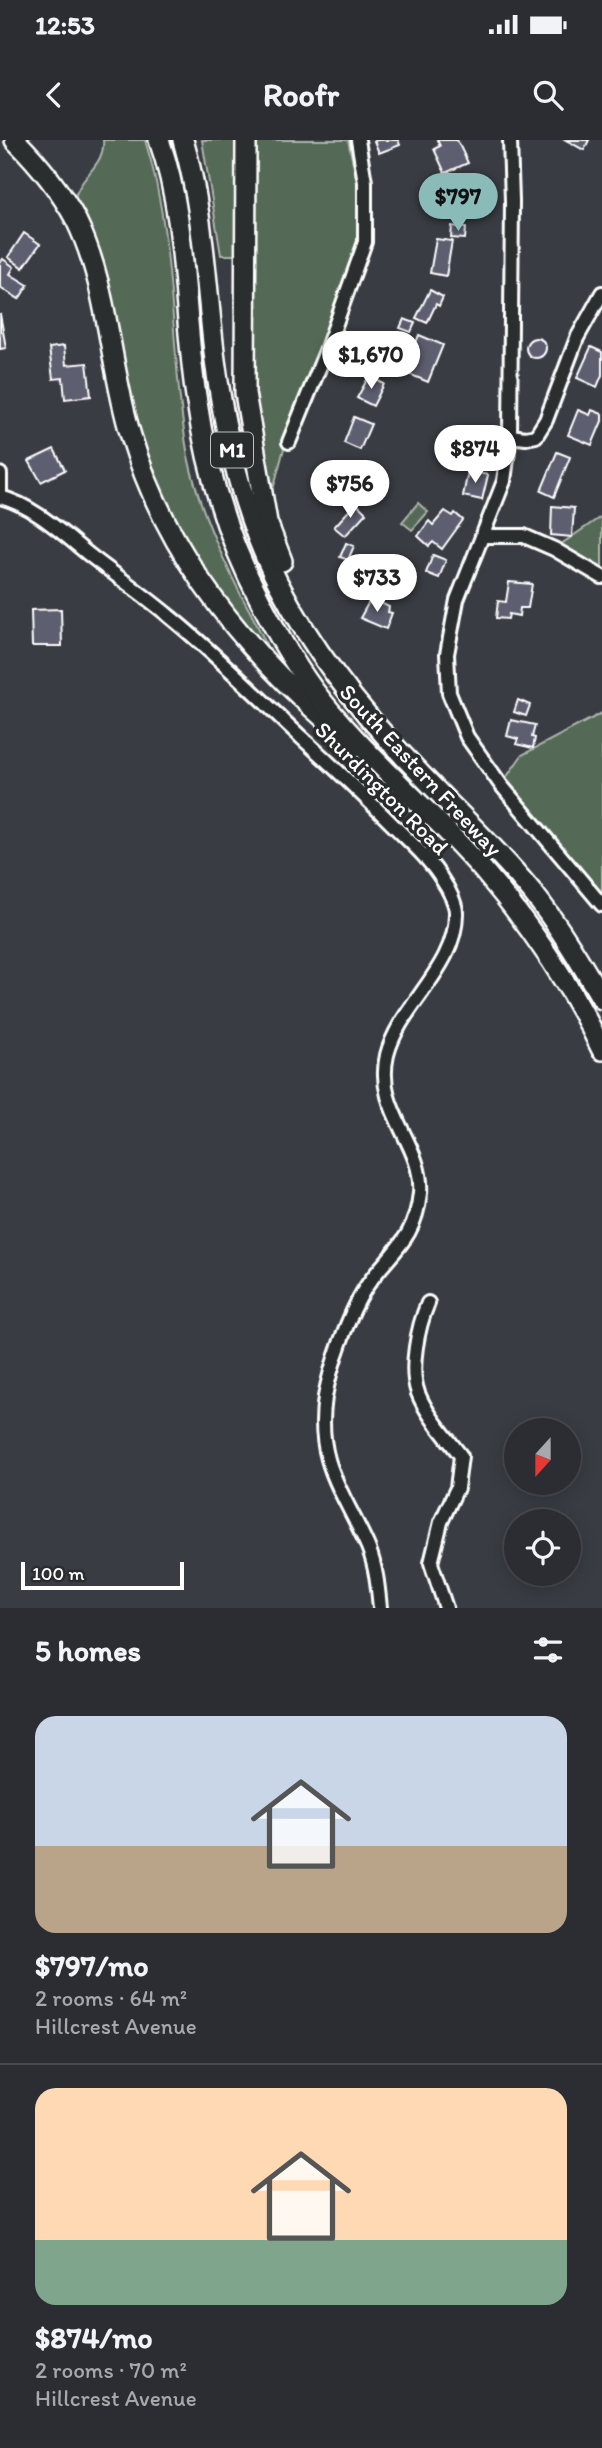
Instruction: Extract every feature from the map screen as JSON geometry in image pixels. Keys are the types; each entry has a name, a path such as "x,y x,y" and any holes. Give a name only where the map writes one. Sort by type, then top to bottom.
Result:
{"highway":[{"name":"M1","path":"15,140 60,193 83,238 102,301 131,437 149,487 175,541 212,599 245,639 311,707 400,785"},
{"name":"South Eastern Freeway","path":"159,140 175,204 196,396 207,457 223,517 260,601 321,699 482,869 520,916 572,994 602,1050"},
{"name":"South Eastern Freeway","path":"183,140 200,220 224,415 236,470 254,527 278,582 306,632 338,680 414,768 457,809 533,893 568,941 602,999"},
{"path":"246,140 244,387 267,522 289,578 375,725"}],"street":[{"path":"289,442 326,351 365,242 365,182 358,140"},
{"path":"510,140 510,436 504,481 457,600 447,654 449,693 467,737 501,785 602,905"},
{"path":"510,436 536,436 546,420 577,338 602,293"},
{"path":"0,474 0,497"},
{"name":"Shurdington Road","path":"0,497 16,501 44,519 198,641 348,779 420,851 444,882 457,911 450,943 433,977 398,1029 387,1054 384,1088 395,1120 416,1161 420,1189 416,1220 398,1250 367,1286 347,1323 325,1396 323,1437 329,1468 369,1550 378,1582 380,1608"},
{"path":"483,536 524,536 554,549 602,577"},
{"path":"428,1303 420,1321 415,1350 417,1391 437,1425 461,1456 457,1488 441,1522 431,1563 446,1608"}],"green space":[{"path":"103,140 145,140 163,218 182,416 192,474 217,545 271,657 251,634 173,527 140,440 75,197 82,182 101,156"},
{"path":"202,140 241,140 239,255 221,255"},
{"path":"254,140 348,140 358,186 357,243 286,441 274,486 268,475 251,385"},
{"path":"418,503 428,512 412,530 402,522"},
{"path":"602,516 602,577 554,549"},
{"path":"602,713 602,905 501,785 522,755"}],"building":[{"path":"398,140 400,145 379,153 374,141"},
{"path":"437,140 457,140 468,163 445,173 434,149 440,146"},
{"path":"566,140 589,140 584,150"},
{"path":"452,226 466,228 465,239 451,238"},
{"path":"24,233 40,244 23,268 8,257"},
{"path":"436,239 452,241 446,276 430,273"},
{"path":"3,259 14,267 10,274 28,285 19,299 0,287 0,263"},
{"path":"430,290 443,297 439,306 436,304 427,323 416,318"},
{"path":"0,314 6,348 0,349"},
{"path":"404,319 415,323 411,332 400,328"},
{"path":"419,335 443,345 428,382 404,372"},
{"path":"536,338 543,341 546,348 543,355 536,358 529,355 526,348 529,341"},
{"path":"64,346 66,365 87,363 91,396 65,399 63,378 53,379 49,348"},
{"path":"591,347 602,352 602,375 597,387 577,378"},
{"path":"369,376 384,384 373,406 357,398"},
{"path":"578,410 590,415 592,410 602,414 602,421 592,445 568,435"},
{"path":"354,417 371,424 360,450 344,443"},
{"path":"54,449 65,470 41,482 29,461"},
{"path":"557,452 570,457 554,497 541,491"},
{"path":"468,471 488,475 482,500 463,496"},
{"path":"356,503 366,513 345,536 334,527"},
{"path":"552,506 574,508 572,537 551,535"},
{"path":"445,511 453,516 455,513 463,520 442,549 433,542 429,546 418,536 429,521 433,525"},
{"path":"346,543 354,546 348,560 340,557"},
{"path":"433,555 446,560 439,578 426,573"},
{"path":"509,582 532,584 528,608 520,608 519,616 509,614 508,619 496,618 498,601 506,602"},
{"path":"380,583 387,586 383,599 376,596"},
{"path":"371,598 389,607 388,612 392,613 386,629 360,618"},
{"path":"61,609 62,646 32,646 31,610"},
{"path":"518,700 530,705 526,716 514,712"},
{"path":"511,720 535,725 533,748 516,744 518,739 507,736"}]}
